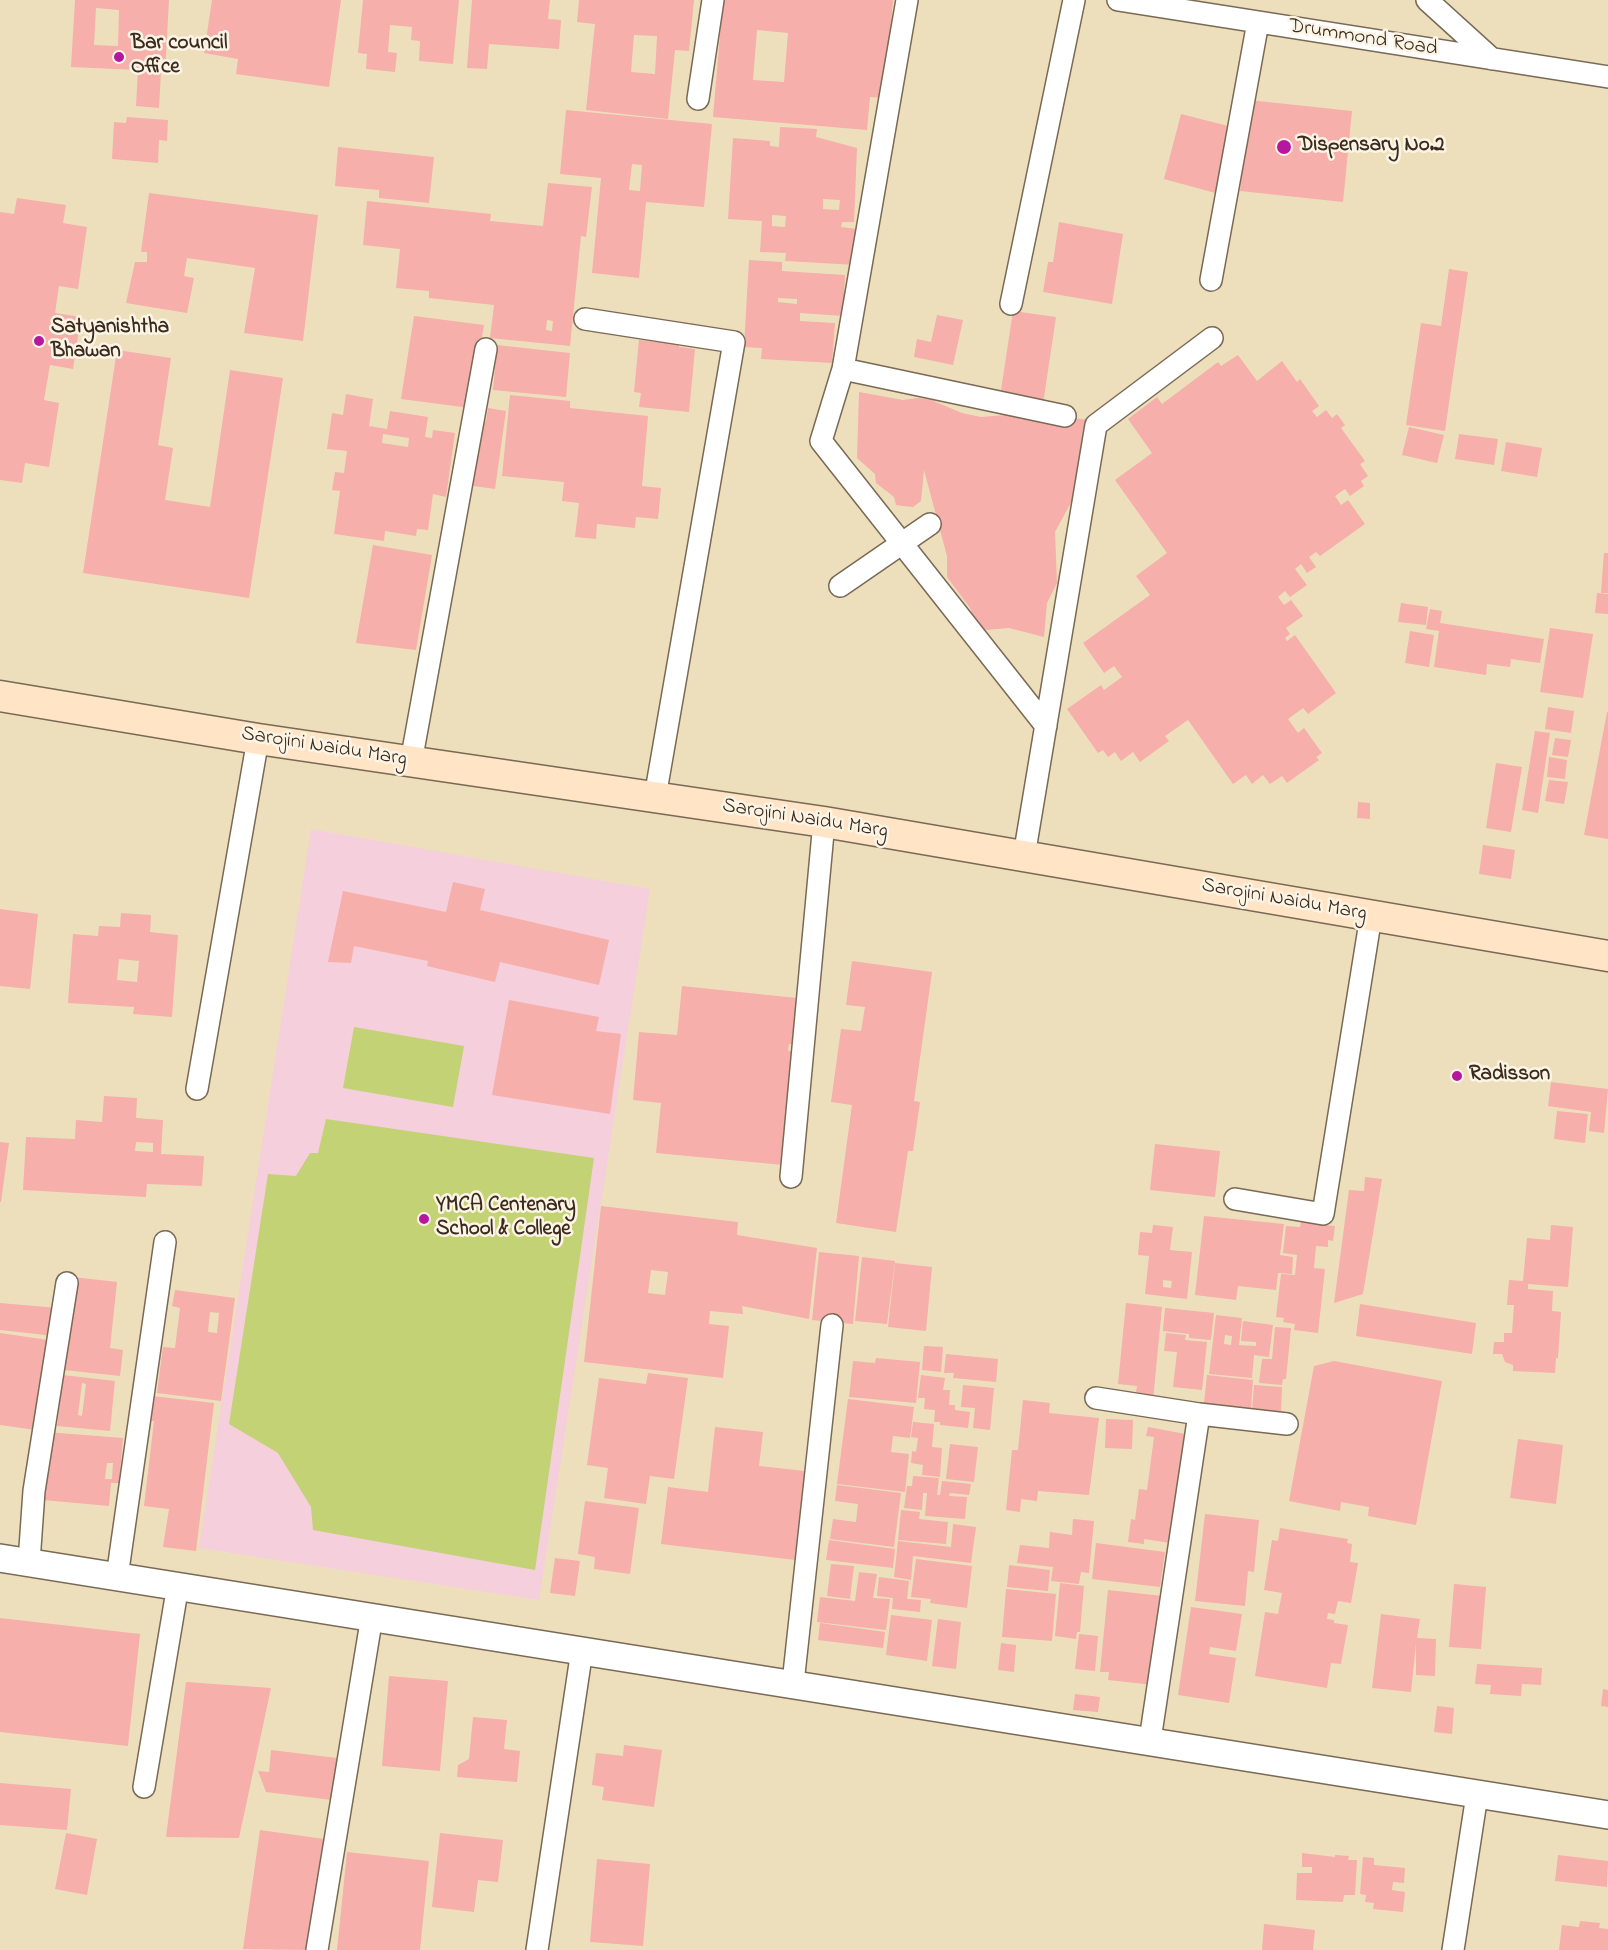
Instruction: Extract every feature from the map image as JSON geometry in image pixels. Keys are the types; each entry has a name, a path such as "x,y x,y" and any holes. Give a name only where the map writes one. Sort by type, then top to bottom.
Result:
{"main road":[{"name":"Sarojini Naidu Marg","path":"0,696 258,739 824,822 1608,956"}],"street":[{"path":"698,99 713,0"},
{"path":"907,0 843,369 821,441 1046,726"},
{"path":"1011,304 1074,0"},
{"name":"Drummond Road","path":"1118,0 1608,77"},
{"path":"1427,0 1492,59"},
{"path":"1210,280 1258,22"},
{"path":"585,319 734,342 656,797"},
{"path":"1024,856 1096,425 1212,338"},
{"path":"411,762 486,349"},
{"path":"843,369 1065,416"},
{"path":"840,586 930,524"},
{"path":"196,1089 258,739"},
{"path":"791,1177 824,822"},
{"path":"1235,1199 1323,1214 1371,916"},
{"path":"117,1577 165,1242"},
{"path":"29,1562 34,1491 68,1283"},
{"path":"793,1683 832,1326"},
{"path":"1095,1398 1199,1414 1287,1424"},
{"path":"1150,1740 1199,1414"},
{"path":"0,1558 1608,1815"},
{"path":"144,1787 178,1585"},
{"path":"317,1950 372,1616"},
{"path":"537,1950 582,1650"},
{"path":"1453,1950 1477,1795"}],"shaded area":[{"name":"YMCA Centenary School & College","path":"311,829 650,889 539,1600 199,1548"}],"green space":[{"path":"354,1027 464,1046 453,1107 343,1088"},
{"path":"326,1119 594,1158 535,1570 313,1530 311,1507 278,1453 229,1424 268,1174 296,1176 310,1153 318,1153"}],"building":[{"name":"Bar council Office","path":"75,0 169,0 165,73 161,72 159,108 136,106 138,70 71,67","holes":["96,8 119,10 118,46 94,45"]},
{"path":"212,0 341,0 329,87 236,74 238,59 204,53"},
{"path":"363,0 459,0 453,64 419,61 420,41 411,40 412,27 390,25 388,52 397,53 395,72 366,69 367,54 358,53"},
{"path":"472,0 550,0 548,19 561,20 559,49 489,44 487,69 467,68"},
{"path":"579,0 694,0 689,51 675,50 668,119 586,110 595,24 577,22","holes":["634,35 657,36 655,74 631,72"]},
{"path":"723,0 893,0 885,98 870,97 867,130 713,117","holes":["757,30 788,33 784,82 753,80"]},
{"path":"1249,100 1352,111 1343,202 1240,191"},
{"path":"566,110 712,124 704,207 646,202 639,278 592,273 601,178 560,174","holes":["632,164 642,165 640,191 629,190"]},
{"path":"1181,114 1236,128 1219,194 1164,179"},
{"path":"127,117 168,120 167,141 159,140 158,163 112,159 114,122 126,123"},
{"path":"780,127 817,129 816,137 857,148 854,222 842,222 841,227 857,229 856,265 785,261 786,253 760,252 762,221 728,219 733,138 770,141 770,146 779,147","holes":["823,199 840,200 839,210 823,209","772,215 786,216 785,227 772,226"]},
{"path":"338,147 434,157 429,203 379,198 379,190 335,186"},
{"path":"548,183 592,187 586,237 581,236 570,346 490,338 494,305 429,298 429,291 396,288 400,249 363,245 367,201 491,214 490,221 543,226","holes":["547,320 553,321 552,331 546,330"]},
{"path":"149,193 318,215 303,341 244,333 255,268 187,258 184,276 194,278 187,313 126,303 135,262 147,262 147,252 141,252"},
{"name":"Satyanishtha Bhawan","path":"17,198 66,205 63,223 87,227 78,289 59,286 55,313 81,317 73,369 50,365 44,400 59,403 49,467 25,463 22,483 0,480 0,212 14,214"},
{"path":"1059,222 1123,234 1112,304 1043,292 1048,262 1053,262"},
{"path":"749,260 782,262 782,271 845,275 843,316 800,313 800,321 835,323 832,363 761,359 762,348 744,347","holes":["778,298 797,299 797,304 778,302"]},
{"path":"1449,269 1468,272 1445,431 1406,425 1421,323 1441,326"},
{"path":"1013,311 1056,317 1043,404 1000,397"},
{"path":"937,315 963,320 953,365 914,357 917,339 931,342"},
{"path":"414,316 484,325 470,408 401,399"},
{"path":"639,340 679,344 679,347 695,349 689,412 639,407 641,393 634,392"},
{"path":"497,345 570,353 566,397 493,390"},
{"path":"117,350 171,358 158,445 173,448 165,500 210,507 230,370 283,378 249,598 83,573"},
{"path":"1238,355 1257,381 1282,361 1297,382 1300,379 1319,406 1312,411 1317,417 1326,410 1332,418 1337,414 1345,425 1341,428 1365,461 1360,464 1368,476 1361,481 1364,486 1350,496 1345,489 1335,496 1341,505 1348,500 1365,524 1320,556 1316,552 1309,557 1316,567 1307,573 1301,564 1295,569 1307,585 1290,597 1285,591 1278,597 1284,605 1291,600 1303,616 1286,628 1290,634 1285,638 1287,641 1295,635 1336,693 1308,714 1303,708 1288,719 1298,733 1304,728 1322,753 1316,757 1319,760 1287,783 1282,776 1270,784 1263,775 1252,784 1246,775 1233,784 1188,720 1165,736 1169,741 1140,762 1133,752 1121,761 1115,752 1108,757 1103,750 1098,753 1067,709 1101,685 1104,690 1122,677 1114,666 1104,673 1083,643 1150,595 1136,576 1167,553 1115,480 1152,453 1128,419 1157,397 1162,404 1218,362 1221,366"},
{"path":"859,392 903,400 918,398 931,400 962,413 981,417 1028,413 1089,420 1080,453 1079,488 1055,532 1057,583 1047,603 1044,637 1009,628 986,630 975,622 970,608 947,577 947,556 924,470 921,501 913,507 896,505 894,497 876,483 875,474 857,458"},
{"path":"346,394 373,399 369,426 387,429 390,411 428,417 425,437 432,438 433,430 455,433 446,497 433,494 428,530 417,529 416,536 385,531 384,541 334,534 340,491 332,490 335,472 344,473 347,451 327,449 332,413 343,415","holes":["383,434 409,438 408,447 382,443"]},
{"path":"510,395 570,401 570,408 648,416 642,486 661,488 658,519 636,517 635,528 597,524 596,539 575,537 579,503 562,501 564,482 502,476"},
{"path":"488,408 506,411 495,489 467,485 476,420 486,421"},
{"path":"1409,427 1444,435 1437,463 1402,455"},
{"path":"1459,434 1498,439 1494,465 1455,459"},
{"path":"1506,442 1542,448 1537,477 1501,471"},
{"path":"373,545 432,555 416,650 356,643"},
{"path":"1604,553 1608,553 1608,593 1601,593"},
{"path":"1597,593 1608,594 1608,614 1595,613"},
{"path":"1401,603 1428,607 1426,625 1398,622"},
{"path":"1430,609 1442,611 1440,623 1544,639 1540,663 1511,659 1510,667 1487,664 1486,675 1434,667 1439,631 1426,629"},
{"path":"1550,628 1593,634 1583,698 1540,692"},
{"path":"1410,631 1434,635 1429,667 1405,663"},
{"path":"1548,707 1574,711 1571,733 1545,729"},
{"path":"1608,712 1608,839 1584,835"},
{"path":"1535,731 1550,733 1538,813 1522,810"},
{"path":"1555,738 1571,740 1568,757 1552,755"},
{"path":"1549,757 1567,760 1565,779 1547,777"},
{"path":"1496,763 1522,767 1511,832 1486,828"},
{"path":"1549,780 1568,782 1564,804 1545,801"},
{"path":"1358,802 1370,803 1370,819 1357,818"},
{"path":"1483,845 1515,850 1511,879 1479,874"},
{"path":"453,882 485,889 480,910 609,940 599,985 500,962 495,982 427,966 428,961 354,946 351,963 328,962 343,891 446,912"},
{"path":"0,909 38,914 30,989 0,986"},
{"path":"121,913 151,915 150,932 178,935 172,1017 133,1014 134,1007 68,1003 73,934 98,936 99,926 120,927","holes":["119,959 139,961 137,982 117,980"]},
{"path":"852,961 932,972 914,1101 920,1102 913,1151 908,1151 896,1232 836,1223 852,1105 831,1102 841,1029 861,1031 865,1007 846,1005"},
{"path":"682,986 806,999 793,1044 789,1044 788,1051 804,1052 794,1166 656,1153 661,1103 633,1100 639,1032 677,1035"},
{"path":"509,1000 599,1017 596,1031 621,1034 610,1114 492,1095"},
{"path":"1551,1082 1608,1089 1604,1133 1589,1131 1591,1112 1548,1106"},
{"path":"104,1096 137,1098 136,1118 163,1120 161,1154 204,1156 202,1186 147,1184 146,1197 23,1190 26,1137 75,1139 76,1120 102,1122","holes":["136,1142 153,1143 153,1152 135,1151"]},
{"path":"1557,1111 1588,1114 1585,1143 1554,1139"},
{"path":"0,1142 9,1143 1,1202 0,1202"},
{"path":"1155,1144 1220,1151 1215,1197 1150,1190"},
{"path":"1365,1177 1382,1179 1363,1294 1334,1303 1349,1190 1364,1191"},
{"path":"601,1206 738,1222 737,1235 817,1248 809,1319 742,1306 743,1314 710,1311 709,1324 729,1326 723,1378 584,1362","holes":["651,1270 668,1272 665,1295 648,1293"]},
{"path":"1204,1216 1284,1224 1280,1255 1293,1257 1292,1274 1278,1273 1276,1290 1238,1286 1236,1300 1195,1295"},
{"path":"1301,1222 1335,1226 1333,1241 1328,1240 1328,1247 1316,1246 1314,1268 1325,1269 1318,1333 1294,1330 1295,1324 1283,1322 1284,1318 1276,1317 1281,1274 1295,1275 1297,1255 1283,1253 1286,1226 1300,1227"},
{"path":"1153,1225 1173,1227 1170,1250 1192,1252 1187,1299 1145,1294 1149,1256 1138,1255 1140,1232 1152,1233","holes":["1163,1280 1172,1281 1171,1288 1163,1287"]},
{"path":"1551,1225 1573,1227 1568,1287 1528,1284 1528,1289 1553,1291 1552,1311 1561,1312 1555,1373 1513,1371 1513,1365 1505,1362 1502,1354 1493,1354 1494,1342 1504,1342 1504,1333 1512,1333 1514,1305 1507,1305 1509,1280 1523,1281 1527,1238 1550,1240"},
{"path":"819,1252 859,1256 853,1324 812,1320"},
{"path":"862,1257 895,1261 887,1324 855,1321"},
{"path":"895,1263 932,1267 926,1331 888,1327"},
{"path":"73,1277 117,1282 110,1348 123,1350 120,1376 64,1370"},
{"path":"175,1290 235,1298 221,1401 157,1393 163,1347 175,1348 180,1308 172,1306","holes":["210,1312 219,1313 217,1333 208,1332"]},
{"path":"0,1303 58,1308 55,1336 0,1330"},
{"path":"1126,1303 1162,1307 1153,1400 1135,1398 1137,1386 1118,1384"},
{"path":"1360,1304 1476,1323 1472,1354 1356,1336"},
{"path":"1165,1308 1214,1313 1211,1340 1189,1338 1189,1334 1163,1331"},
{"path":"1216,1315 1242,1318 1239,1345 1256,1346 1256,1342 1241,1341 1243,1321 1273,1325 1269,1357 1254,1355 1252,1378 1209,1374","holes":["1225,1335 1232,1336 1231,1345 1224,1344"]},
{"path":"1275,1327 1291,1328 1286,1379 1283,1379 1282,1385 1259,1383 1262,1359 1272,1359"},
{"path":"0,1333 55,1341 43,1431 0,1425"},
{"path":"1166,1333 1186,1335 1185,1340 1207,1342 1202,1390 1173,1387 1177,1352 1164,1351"},
{"path":"924,1346 943,1347 941,1372 922,1370"},
{"path":"946,1354 998,1359 996,1382 953,1378 954,1373 944,1373"},
{"path":"876,1358 920,1362 916,1403 849,1397 853,1361 875,1363"},
{"path":"1334,1361 1442,1381 1416,1525 1368,1516 1369,1507 1341,1502 1340,1511 1289,1501 1314,1366"},
{"path":"648,1373 688,1378 674,1479 650,1476 646,1504 604,1498 608,1468 587,1465 599,1378 646,1384"},
{"path":"63,1375 115,1381 110,1431 57,1426","holes":["82,1383 86,1384 82,1416 78,1415"]},
{"path":"921,1375 945,1378 943,1390 950,1390 949,1405 955,1405 955,1410 970,1412 968,1428 940,1425 940,1422 934,1422 935,1410 924,1409 925,1398 918,1398"},
{"path":"1207,1375 1253,1380 1251,1408 1204,1403"},
{"path":"963,1385 994,1388 990,1430 973,1428 975,1408 961,1407"},
{"path":"1254,1385 1282,1387 1281,1413 1252,1411"},
{"path":"152,1396 214,1403 196,1551 163,1547 169,1509 144,1506 154,1421 150,1421"},
{"path":"848,1399 914,1407 910,1438 893,1436 891,1452 909,1454 905,1492 837,1484"},
{"path":"1023,1400 1050,1403 1049,1413 1099,1418 1089,1495 1038,1491 1037,1501 1021,1499 1020,1512 1006,1510 1012,1450 1018,1450"},
{"path":"1106,1419 1133,1420 1132,1449 1105,1448"},
{"path":"913,1422 934,1424 932,1447 942,1448 940,1477 922,1475 923,1465 911,1463 912,1451 916,1452 918,1438 911,1437"},
{"path":"715,1427 763,1432 759,1466 814,1472 804,1561 661,1544 668,1487 708,1492"},
{"path":"1148,1427 1191,1435 1177,1544 1144,1539 1144,1544 1128,1542 1131,1519 1135,1520 1139,1489 1147,1490 1154,1437 1146,1436"},
{"path":"46,1432 123,1438 119,1483 111,1483 109,1506 43,1500","holes":["107,1463 113,1463 112,1479 105,1479"]},
{"path":"1518,1439 1563,1445 1556,1504 1510,1498"},
{"path":"950,1444 978,1447 974,1482 946,1479"},
{"path":"913,1476 939,1478 937,1495 940,1495 942,1481 971,1484 969,1495 950,1493 949,1496 967,1497 965,1519 925,1516 927,1493 923,1493 922,1510 904,1508 907,1486 912,1486"},
{"path":"837,1485 901,1493 894,1547 830,1539 833,1519 856,1522 858,1504 835,1501"},
{"path":"585,1501 639,1508 630,1574 594,1569 595,1557 578,1554"},
{"path":"901,1510 920,1512 919,1519 948,1522 946,1544 898,1540"},
{"path":"1205,1514 1259,1520 1254,1572 1248,1571 1245,1606 1195,1601"},
{"path":"1073,1519 1094,1521 1089,1573 1081,1572 1079,1584 1051,1581 1053,1567 1017,1563 1020,1545 1049,1548 1050,1532 1072,1535"},
{"path":"953,1524 976,1527 971,1563 913,1556 911,1580 894,1577 898,1541 951,1547"},
{"path":"1280,1528 1348,1539 1347,1543 1352,1544 1350,1562 1358,1563 1351,1603 1338,1601 1335,1614 1328,1613 1327,1619 1334,1620 1334,1623 1348,1625 1341,1664 1331,1663 1327,1688 1255,1676 1265,1612 1278,1614 1282,1593 1264,1590 1272,1540 1278,1541"},
{"path":"829,1540 895,1549 893,1568 826,1560"},
{"path":"1096,1543 1165,1552 1160,1587 1092,1579"},
{"path":"555,1558 580,1561 575,1596 550,1593"},
{"path":"916,1559 972,1566 967,1608 930,1603 931,1599 911,1597"},
{"path":"831,1564 854,1566 850,1599 827,1596"},
{"path":"1009,1565 1050,1570 1048,1591 1007,1587"},
{"path":"859,1572 877,1574 873,1598 890,1599 886,1630 817,1622 820,1597 855,1601"},
{"path":"879,1577 909,1581 907,1599 921,1600 920,1612 892,1609 893,1598 877,1596"},
{"path":"1060,1583 1084,1586 1080,1632 1077,1632 1076,1639 1055,1636"},
{"path":"1454,1584 1486,1587 1481,1649 1449,1647"},
{"path":"1006,1589 1056,1594 1052,1641 1002,1637"},
{"path":"1108,1590 1163,1596 1154,1685 1108,1680 1109,1672 1100,1672"},
{"path":"1191,1607 1242,1614 1236,1651 1210,1647 1209,1654 1236,1658 1229,1703 1178,1695"},
{"path":"1381,1614 1420,1619 1417,1638 1436,1639 1435,1676 1416,1675 1416,1643 1411,1692 1372,1688"},
{"path":"891,1615 932,1620 927,1661 886,1655"},
{"path":"0,1618 140,1634 128,1746 0,1732"},
{"path":"938,1619 961,1622 956,1669 932,1666"},
{"path":"820,1623 885,1632 883,1648 818,1640"},
{"path":"1079,1634 1098,1636 1095,1671 1075,1669"},
{"path":"1001,1643 1016,1645 1014,1672 998,1670"},
{"path":"1477,1664 1542,1668 1541,1685 1522,1684 1521,1696 1490,1694 1491,1685 1475,1684"},
{"path":"389,1676 448,1681 440,1771 382,1766"},
{"path":"186,1682 271,1688 239,1838 166,1837"},
{"path":"1603,1689 1608,1690 1608,1707 1601,1706"},
{"path":"1075,1694 1100,1697 1098,1712 1073,1710"},
{"path":"1437,1706 1454,1708 1452,1734 1434,1732"},
{"path":"473,1717 507,1720 504,1749 520,1751 517,1782 457,1777 458,1765 469,1759"},
{"path":"624,1745 662,1750 654,1807 602,1800 604,1787 592,1785 596,1753 623,1756"},
{"path":"271,1750 337,1758 332,1800 266,1792 258,1771 269,1772"},
{"path":"0,1783 71,1789 67,1830 0,1825"},
{"path":"260,1830 324,1839 309,1950 243,1949"},
{"path":"66,1833 97,1839 87,1895 55,1889"},
{"path":"440,1833 503,1840 498,1882 478,1880 474,1912 432,1907"},
{"path":"347,1852 429,1861 420,1950 337,1950"},
{"path":"1302,1853 1335,1857 1335,1855 1349,1856 1348,1860 1357,1860 1355,1895 1344,1895 1343,1902 1296,1900 1297,1873 1312,1873 1312,1867 1302,1867"},
{"path":"1558,1855 1608,1861 1607,1887 1555,1881"},
{"path":"1363,1857 1374,1858 1374,1865 1405,1868 1404,1883 1393,1882 1392,1890 1405,1892 1403,1912 1373,1909 1374,1903 1365,1902 1366,1895 1360,1894"},
{"path":"597,1859 650,1864 643,1946 590,1942"},
{"path":"1580,1921 1600,1923 1599,1928 1608,1929 1608,1950 1559,1950 1562,1925 1579,1927"},
{"path":"1264,1924 1315,1930 1313,1950 1262,1950"}],"place":[{"name":"Bar council Office","path":"119,57"},
{"name":"Dispensary No.2","path":"1284,147"},
{"name":"Satyanishtha Bhawan","path":"39,341"},
{"name":"Radisson","path":"1457,1076"},
{"name":"YMCA Centenary School & College","path":"424,1219"}]}
